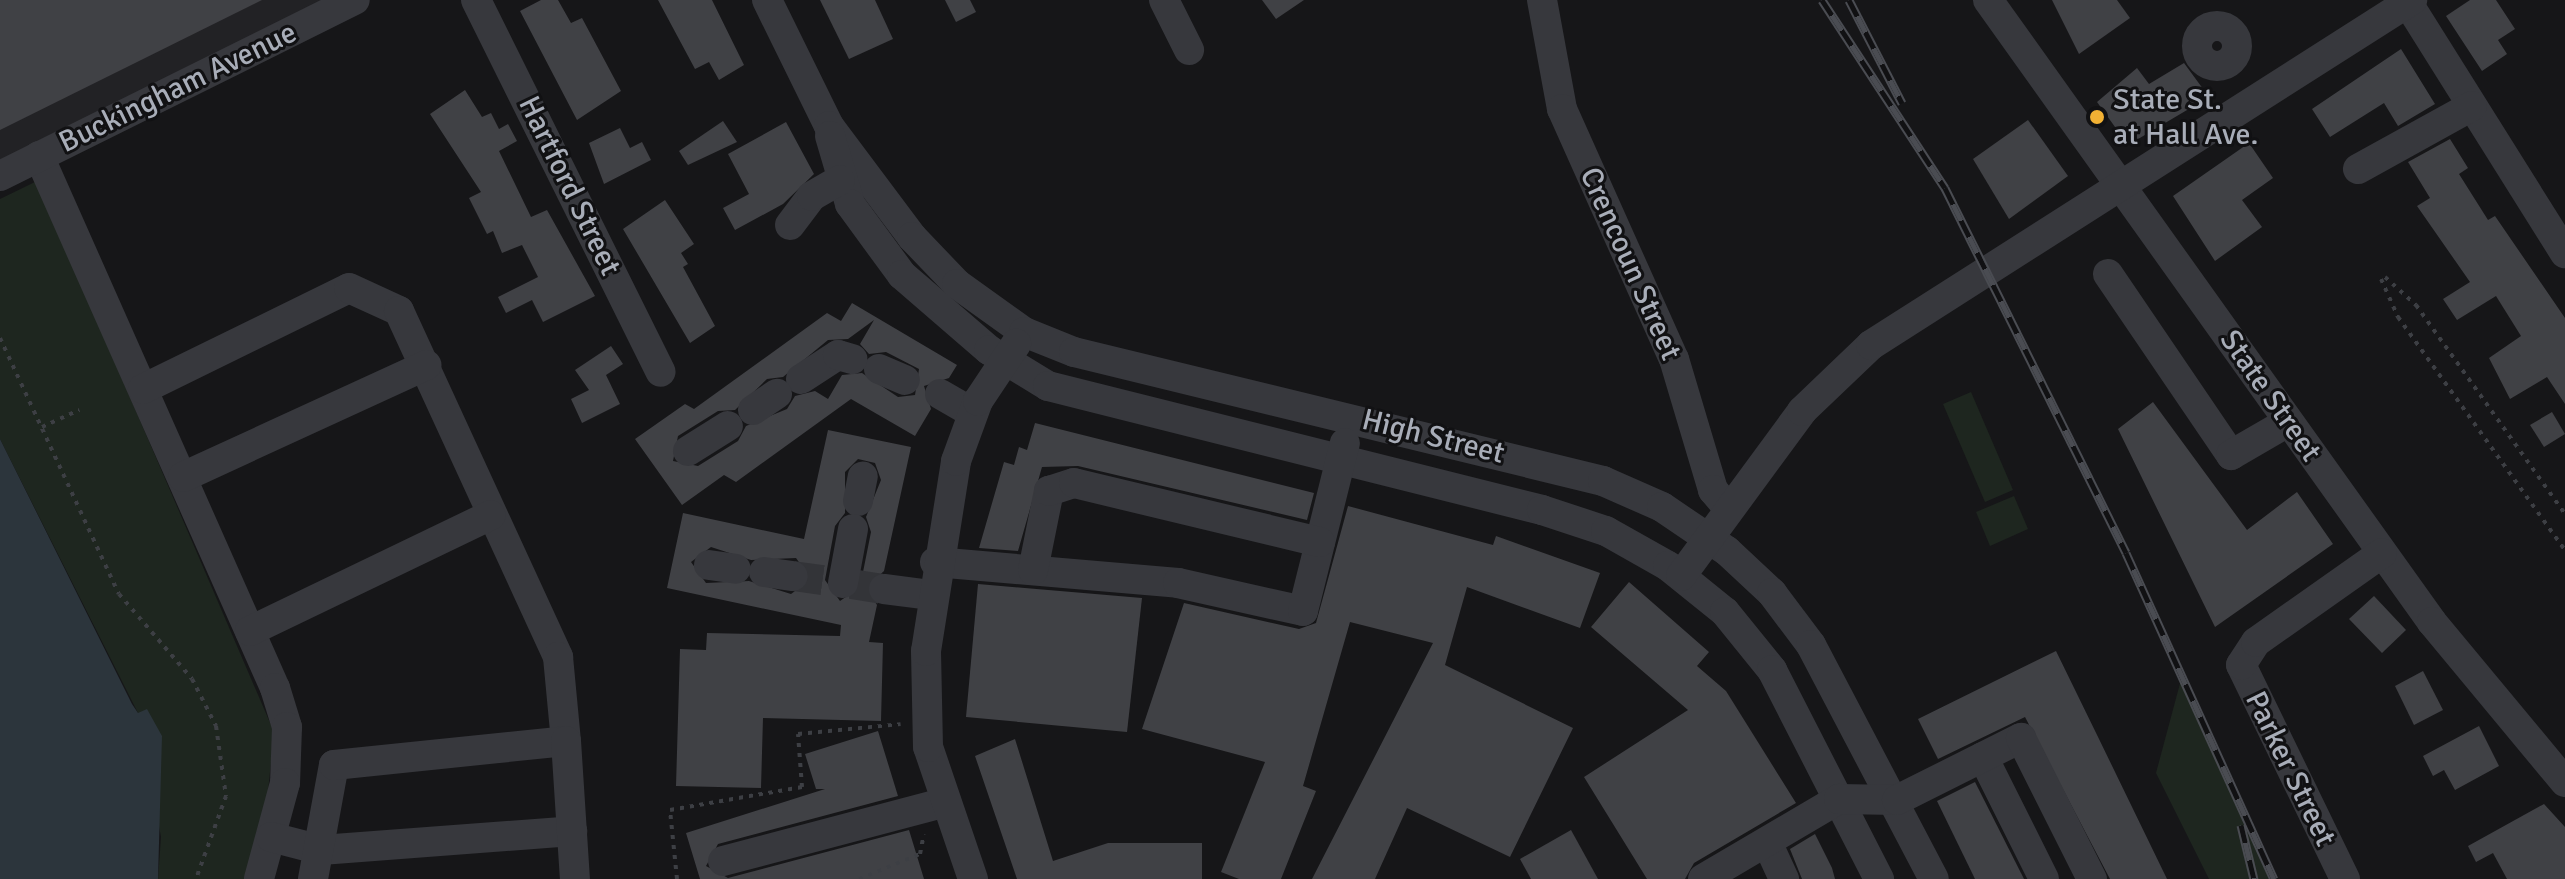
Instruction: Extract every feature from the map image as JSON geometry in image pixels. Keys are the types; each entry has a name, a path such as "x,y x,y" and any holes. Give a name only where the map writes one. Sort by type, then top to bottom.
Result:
{"street":[{"name":"Buckingham Avenue","path":"0,176 355,0"},
{"name":"Hartford Street","path":"476,0 661,372"},
{"name":"High Street","path":"767,0 829,126 926,253 1024,332 1074,352 1351,417 1603,481 1709,538 1797,625 1897,800 1934,879"},
{"path":"1164,0 1189,50"},
{"name":"State Street","path":"1988,0 2382,553 2565,782"},
{"path":"1681,576 1802,411 1851,362 2121,184 2409,1 2565,253"},
{"name":"Crencoun Street","path":"1544,5 1562,109 1674,359 1713,490 1729,509"},
{"path":"2358,169 2472,106"},
{"name":"High Street","path":"829,126 840,180 902,275 1004,361 1092,401 1567,517 1622,539 1681,576 1760,652 1879,879"},
{"path":"39,156 250,631 287,727 285,783 259,879"},
{"path":"790,225 812,196 840,180"},
{"path":"2108,274 2231,455 2288,422"},
{"path":"143,389 349,288 399,311 558,657 575,879"},
{"path":"973,879 928,747 930,595 935,562 973,413 1024,332"},
{"path":"688,451 838,355 879,369"},
{"path":"183,477 426,365"},
{"path":"940,394 973,413"},
{"path":"935,562 1178,583 1303,611 1351,417"},
{"path":"1033,570 1049,491 1074,483 1320,542"},
{"path":"839,583 858,502"},
{"path":"250,631 491,515"},
{"name":"Parker Street","path":"2345,879 2244,675 2243,657 2382,553"},
{"path":"884,589 930,595"},
{"path":"1703,879 1839,799 1897,800 2021,738 2092,879"},
{"path":"313,879 321,850 334,765 566,741"},
{"path":"1983,757 2044,879"},
{"path":"723,861 946,802"},
{"path":"271,837 321,850 572,831"},
{"path":"1767,842 1784,879"}],"path":[{"path":"2565,514 2416,305 2383,278 2398,317 2565,550"},
{"path":"0,338 119,594 192,679 216,726 226,796 196,879"},
{"path":"42,427 79,410"},
{"path":"677,879 670,810 802,787 798,734 901,723"}],"shaded area":[{"path":"0,0 358,0 0,172"},
{"path":"37,181 274,732 264,831 247,879 158,879 161,837 138,713 0,439 0,199"},
{"path":"1971,392 2013,490 1985,502 1943,404"},
{"path":"0,439 132,704 138,713 147,709 162,736 158,879 0,879"},
{"path":"2014,496 2028,529 1990,546 1976,512"},
{"path":"2182,676 2269,879 2209,879 2156,773"}],"building":[{"path":"0,0 262,0 0,130"},
{"path":"541,0 558,0 571,23 582,18 621,91 577,120 520,11"},
{"path":"658,0 712,0 744,65 719,80 709,62 695,69"},
{"path":"820,0 875,0 893,39 849,59"},
{"path":"945,0 970,0 976,12 956,22"},
{"path":"1262,0 1304,0 1276,19"},
{"path":"2052,0 2117,0 2130,18 2079,54"},
{"path":"2470,0 2496,0 2515,29 2498,40 2507,54 2482,71 2446,16"},
{"path":"2401,49 2435,104 2398,126 2384,103 2330,137 2312,109"},
{"path":"2184,63 2209,97 2128,145 2097,102 2137,68 2149,84"},
{"path":"465,90 482,117 491,113 499,129 508,124 517,141 499,151 531,217 547,210 595,296 543,322 532,300 506,313 498,297 538,277 522,245 502,253 493,231 487,234 469,198 481,192 430,114"},
{"path":"2028,120 2068,176 2009,219 1973,159"},
{"path":"723,121 737,142 688,165 679,151"},
{"path":"786,122 814,174 783,204 735,230 723,208 749,194 728,154"},
{"path":"620,128 630,148 642,142 651,160 604,184 589,143"},
{"path":"2450,139 2468,168 2459,174 2488,220 2495,216 2565,318 2565,404 2547,377 2510,399 2489,358 2521,336 2496,296 2457,320 2443,299 2470,282 2417,206 2430,198 2408,162"},
{"path":"2249,143 2273,178 2242,200 2262,227 2215,261 2173,196"},
{"path":"665,200 694,244 681,253 688,264 683,267 715,326 690,343 623,229"},
{"path":"852,303 957,365 949,378 924,386 931,409 915,436 851,399 736,482 724,475 682,505 635,439 685,404 694,409 827,313 841,321","holes":["874,320 860,344 869,354 886,352 919,369 915,395 898,397 862,373 842,375 828,399 815,391 795,396 787,409 746,426 738,441 698,466 673,461 678,436 718,411 735,410 767,379 783,377 828,340 848,339"]},
{"path":"611,346 623,364 606,375 620,404 582,423 571,399 589,390 575,370"},
{"path":"2153,402 2247,530 2297,492 2333,544 2215,627 2118,429"},
{"path":"2552,412 2565,434 2544,447 2530,425"},
{"path":"1035,423 1314,493 1307,520 1078,466 1042,467 1018,551 979,548 1004,462 1014,465 1019,447 1027,450"},
{"path":"828,430 911,447 884,571 866,587 877,605 869,642 883,643 881,721 763,718 761,788 676,786 680,649 706,650 707,633 840,636 841,625 667,588 683,513 804,539","holes":["858,459 875,463 881,480 866,517 871,532 860,587 840,601 825,580 835,526 845,513 845,472","711,547 751,560 796,558 811,579 791,594 749,581 706,583 691,562"]},
{"path":"1348,506 1493,545 1496,536 1600,573 1580,628 1467,587 1445,665 1573,728 1510,857 1407,808 1375,879 1312,879 1433,643 1350,622 1303,786 1316,791 1281,879 1239,879 1221,872 1265,762 1142,729 1184,603 1299,629 1316,623"},
{"path":"1629,582 1709,652 1697,666 1726,691 1796,803 1694,863 1685,879 1647,879 1584,777 1688,710 1591,627"},
{"path":"978,584 1142,598 1127,732 966,717"},
{"path":"2374,596 2406,630 2382,653 2349,619"},
{"path":"2056,651 2167,879 2110,879 2025,717 1938,759 1918,719"},
{"path":"2423,671 2443,710 2414,725 2395,686"},
{"path":"2479,726 2499,766 2455,790 2444,770 2433,776 2423,756"},
{"path":"878,731 898,796 718,844 706,866 728,878 909,830 924,879 700,879 686,833 825,789 816,789 805,754"},
{"path":"1015,739 1053,861 1108,843 1202,843 1202,879 1017,879 975,756"},
{"path":"1975,782 2024,879 1975,879 1937,801"},
{"path":"2544,804 2565,827 2565,879 2507,879 2493,853 2476,862 2468,846"},
{"path":"1571,830 1598,879 1531,879 1520,859"},
{"path":"1815,834 1835,879 1802,879 1790,849"}],"tunnel":[{"path":"793,576 823,580"},
{"path":"851,584 884,589"}],"railway":[{"path":"1822,0 1945,188 2126,553 2274,879"},
{"path":"1849,0 1902,103"},
{"path":"2241,825 2254,879"}],"place":[{"name":"State St. at Hall Ave.","path":"2097,117"}]}
